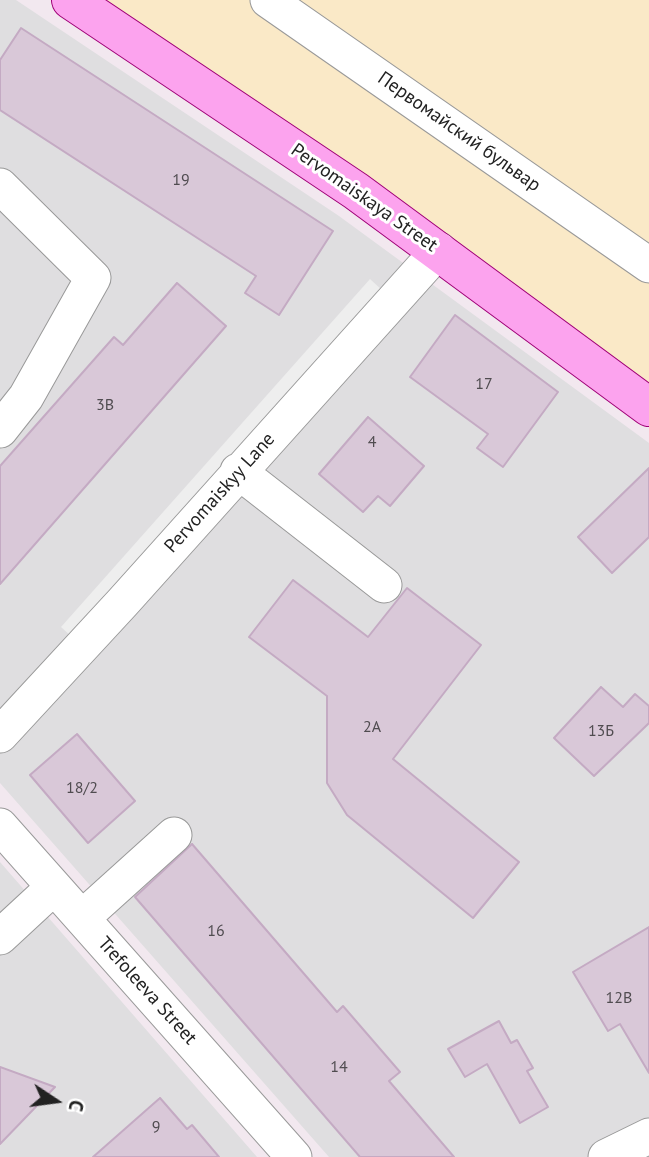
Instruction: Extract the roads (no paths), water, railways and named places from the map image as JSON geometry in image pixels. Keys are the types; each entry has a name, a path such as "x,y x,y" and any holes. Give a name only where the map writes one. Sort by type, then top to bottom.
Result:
{"main road":[{"name":"Pervomaiskaya Street","path":"71,0 354,189 649,407"}],"street":[{"name":"Первомайский бульвар","path":"268,0 649,265"},
{"path":"0,186 93,278 26,397 0,430"},
{"name":"Pervomaiskyy Lane","path":"0,735 439,250"},
{"path":"238,471 384,585"},
{"name":"Trefoleeva Street","path":"0,826 294,1157"},
{"path":"82,918 174,835"},
{"path":"0,937 54,887"},
{"path":"607,1157 649,1136"}]}
